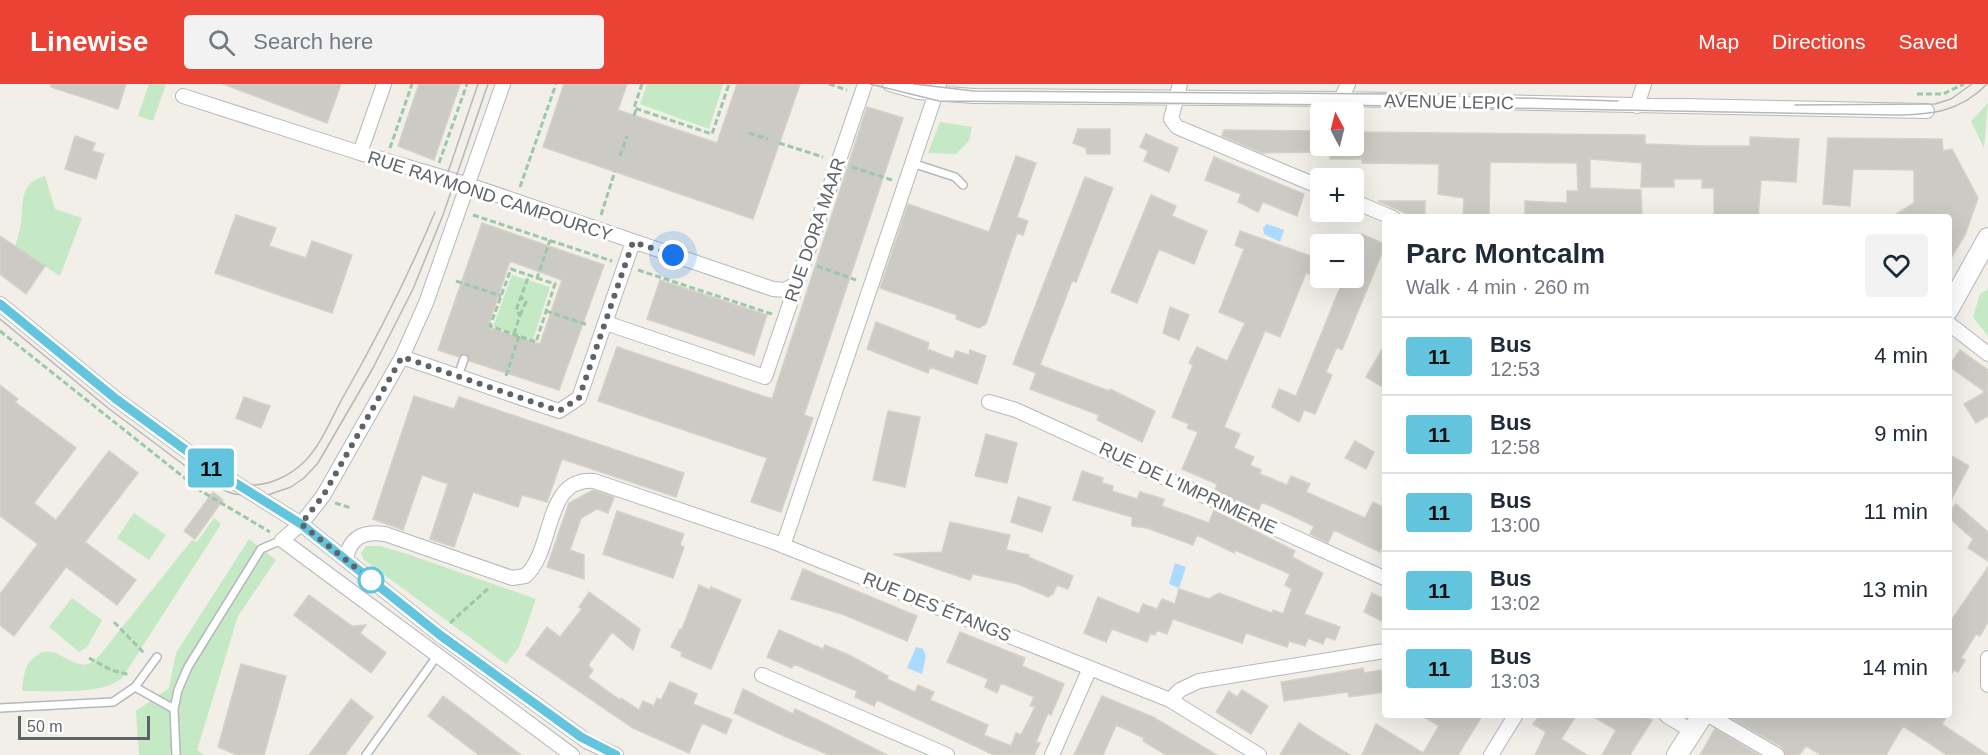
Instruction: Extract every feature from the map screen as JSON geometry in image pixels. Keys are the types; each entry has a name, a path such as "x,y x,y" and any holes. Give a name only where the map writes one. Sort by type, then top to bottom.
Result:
{"main road":[{"path":"1952,304 1985,250"},
{"path":"1677,755 1697,723"}],"street":[{"path":"360,153 384,84"},
{"path":"502,84 469,185 426,303 402,357 323,496 301,524 282,540 572,755"},
{"name":"RUE DORA MAAR","path":"606,322 765,377 865,84"},
{"name":"AVENUE LEPIC","path":"890,84 937,89 1176,98 1341,99 1927,111"},
{"path":"1180,84 1171,119 1177,127 1310,183"},
{"path":"1341,99 1348,84"},
{"path":"1637,106 1644,84"},
{"path":"783,546 937,89"},
{"name":"RUE RAYMOND CAMPOURCY","path":"183,96 385,161 469,185 773,289 785,290 795,284"},
{"path":"1364,206 1384,214"},
{"path":"402,357 559,411 568,407 579,398 633,242"},
{"path":"0,304 116,399 202,462 301,524 450,642 588,742 616,755"},
{"path":"1952,326 1988,354"},
{"name":"RUE DE L'IMPRIMERIE","path":"989,402 1016,410 1382,577"},
{"name":"RUE DES ÉTANGS","path":"346,560 347,548 358,536 373,532 385,534 512,578 525,576 539,558 559,498 570,487 583,480 594,481 783,546 1170,700 1259,755"},
{"path":"437,656 450,642"},
{"path":"1170,700 1180,690 1199,681 1382,651"},
{"path":"1987,659 1988,685"},
{"path":"1052,755 1090,668"},
{"path":"762,675 947,755"},
{"path":"1491,755 1514,718"},
{"path":"1676,718 1697,723"},
{"path":"1713,718 1777,755"},
{"path":"578,755 588,742"}],"lane":[{"path":"912,163 955,177 963,185"},
{"path":"464,359 464,378"},
{"path":"176,755 174,709 178,690 188,667 261,549 282,540"},
{"path":"366,755 437,656"},
{"path":"0,708 113,702 135,687 157,657"},
{"path":"135,687 174,709"}],"path":[{"path":"385,161 412,84"},
{"path":"435,176 467,84"},
{"path":"516,201 556,84"},
{"path":"634,116 642,84"},
{"path":"636,109 712,134 729,84"},
{"path":"716,123 724,125"},
{"path":"749,133 768,139"},
{"path":"620,156 627,136"},
{"path":"779,143 905,185"},
{"path":"596,229 615,171"},
{"path":"537,278 550,240"},
{"path":"804,261 870,285"},
{"path":"512,269 537,278 555,284 536,342 490,326 512,269"},
{"path":"514,334 520,315 516,310 529,275"},
{"path":"456,281 501,296"},
{"path":"546,311 588,325"},
{"path":"0,331 201,490 282,540"},
{"path":"504,381 519,336"},
{"path":"337,504 351,508"},
{"path":"448,624 493,584"},
{"path":"114,622 144,653"},
{"path":"89,658 111,670 130,675"}],"green space":[{"path":"149,84 166,84 153,121 138,116"},
{"path":"647,84 723,84 709,129 640,104"},
{"path":"1988,103 1984,148 1971,121"},
{"path":"940,122 972,127 969,141 956,154 928,153"},
{"path":"45,176 55,209 82,218 60,276 15,247 21,226 24,194 31,183"},
{"path":"512,275 550,287 533,340 493,327"},
{"path":"1988,289 1988,336 1973,317 1980,294"},
{"path":"134,513 166,535 149,560 117,538"},
{"path":"214,518 221,524 122,678 113,684 89,690 22,691 28,665 39,654 51,652 82,665 90,663 100,655 192,540 197,542"},
{"path":"249,539 276,560 238,616 197,750 204,755 139,755 136,711 169,688 176,653"},
{"path":"366,546 380,546 407,554 536,599 519,647 506,664 364,560 361,553"},
{"path":"72,598 102,620 87,647 79,652 49,627"}],"water":[{"path":"1267,224 1284,230 1280,242 1264,234 1263,228"},
{"path":"1175,563 1186,567 1179,588 1169,584"},
{"path":"916,647 923,649 926,656 922,674 907,668"}],"building":[{"path":"51,84 126,84 118,109 51,87"},
{"path":"223,84 341,84 327,123"},
{"path":"419,84 460,84 434,160 398,146"},
{"path":"564,84 627,84 618,110 717,143 737,84 800,84 753,219 543,147"},
{"path":"867,107 903,118 804,415 813,418 781,512 751,502 767,458 598,401 617,347 772,399"},
{"path":"1078,129 1110,129 1110,154 1087,154 1086,148 1073,143"},
{"path":"1224,130 1310,131 1310,152 1262,153 1222,136"},
{"path":"1364,132 1645,135 1645,144 1703,146 1750,146 1750,137 1799,139 1796,182 1761,180 1758,214 1714,214 1714,188 1702,188 1702,179 1674,179 1674,187 1641,187 1642,163 1590,159 1590,188 1641,190 1642,214 1525,214 1525,201 1567,203 1567,191 1578,191 1577,163 1490,162 1489,214 1463,214 1464,198 1438,194 1439,164 1362,163 1362,159 1330,159 1330,156 1364,156"},
{"path":"1146,134 1178,148 1169,172 1144,161 1148,151 1140,147"},
{"path":"75,136 95,143 92,151 104,154 96,179 65,169"},
{"path":"1828,138 1942,139 1943,151 1952,149 1978,198 1965,235 1952,256 1952,214 1896,214 1914,203 1914,170 1853,169 1850,206 1823,204"},
{"path":"1016,156 1036,163 1017,217 1028,221 1023,235 1017,233 986,324 979,328 956,319 957,315 880,288 908,204 989,232"},
{"path":"1214,157 1304,194 1297,216 1263,202 1258,212 1238,202 1241,194 1205,180"},
{"path":"1085,177 1113,188 1076,282 1072,281 1040,365 1109,391 1110,389 1155,411 1142,442 1097,420 1099,415 1030,389 1036,373 1013,364"},
{"path":"1151,195 1176,206 1172,216 1207,231 1194,264 1159,249 1137,303 1111,292"},
{"path":"1378,201 1425,201 1425,214 1407,214"},
{"path":"236,215 276,228 269,246 306,258 312,241 352,255 332,313 215,273"},
{"path":"482,223 604,265 559,390 469,361 465,354 459,357 438,350","holes":["510,261 562,280 540,344 488,327"]},
{"path":"1240,231 1310,256 1310,274 1306,273 1280,337 1265,331 1224,427 1240,434 1234,448 1254,457 1250,465 1261,470 1260,474 1287,485 1291,476 1310,484 1306,492 1365,518 1373,502 1382,507 1382,548 1380,552 1334,530 1328,543 1310,534 1314,526 1262,502 1258,511 1215,491 1217,484 1182,469 1198,432 1187,428 1189,424 1172,417 1193,365 1189,363 1197,347 1227,361 1245,323 1219,312 1244,249 1235,245"},
{"path":"1364,235 1382,243 1382,253 1342,350 1337,347 1326,372 1332,375 1315,414 1304,410 1299,422 1272,407 1279,389 1296,396 1340,288 1364,288"},
{"path":"0,236 45,266 26,294 0,274"},
{"path":"660,280 767,315 754,355 647,319"},
{"path":"1170,307 1189,315 1179,340 1163,333"},
{"path":"876,322 929,343 927,349 953,359 956,351 969,355 970,350 986,356 977,384 930,367 928,373 867,349"},
{"path":"1382,349 1382,387 1366,377"},
{"path":"1960,350 1988,370 1988,416 1976,423 1964,404 1985,392 1952,368 1952,362"},
{"path":"0,385 18,399 15,402 76,448 34,503 56,520 109,451 138,473 85,542 136,580 117,605 66,567 14,636 0,625 0,594 38,544 0,516"},
{"path":"414,396 454,409 459,397 684,473 676,497 562,459 547,502 522,495 518,507 473,492 454,547 430,539 448,484 422,475 403,530 373,519"},
{"path":"244,397 270,406 261,428 236,418"},
{"path":"888,411 920,417 905,487 873,480"},
{"path":"986,434 1017,443 1007,483 975,476"},
{"path":"1355,441 1374,452 1366,469 1345,458"},
{"path":"1952,456 1969,466 1952,498"},
{"path":"1082,471 1103,478 1102,483 1113,486 1112,491 1137,499 1140,492 1164,499 1162,506 1209,523 1214,510 1295,551 1292,557 1323,573 1304,614 1340,627 1335,640 1326,637 1323,644 1308,638 1305,646 1289,641 1287,647 1246,633 1242,643 1173,619 1167,634 1157,630 1155,635 1150,634 1147,642 1112,629 1106,642 1084,633 1098,597 1139,614 1143,604 1157,609 1162,599 1175,604 1179,589 1209,599 1219,593 1272,613 1273,610 1283,614 1292,589 1285,585 1290,574 1235,550 1234,553 1197,535 1193,545 1147,528 1132,526 1132,517 1073,500"},
{"path":"593,490 614,497 608,513 597,509 581,518 570,550 584,555 584,579 547,567 569,503"},
{"path":"213,492 223,500 195,539 184,531"},
{"path":"1018,497 1051,507 1042,532 1011,522"},
{"path":"1956,504 1988,532 1988,561 1968,548 1973,539 1952,521 1952,508"},
{"path":"617,511 684,534 680,545 684,547 673,578 603,554"},
{"path":"950,522 1010,535 1006,550 1029,555 1028,557 1073,576 1068,589 1057,585 1053,594 1048,597 1018,584 973,574 970,580 893,554 942,552"},
{"path":"1988,567 1988,622 1980,636 1976,634 1961,658 1965,660 1958,672 1954,670 1952,673 1952,619"},
{"path":"803,569 917,616 907,641 842,614 791,599"},
{"path":"699,585 710,590 711,587 741,600 711,669 681,656 682,652 671,647 682,629"},
{"path":"589,592 640,629 633,650 612,632 588,665 593,670 588,677 620,700 621,698 639,710 643,701 654,706 657,698 661,700 670,682 697,694 693,704 732,720 726,734 702,723 689,753 633,728 526,655 547,627 560,637 582,609 579,607"},
{"path":"1372,593 1382,598 1382,621 1364,612"},
{"path":"309,595 352,626 366,625 360,633 386,653 371,673 294,615"},
{"path":"779,630 823,649 825,645 849,655 888,676 887,679 915,692 918,685 934,692 930,700 988,725 984,735 1011,746 1016,733 1021,735 1035,707 1030,706 1034,697 1001,683 997,693 985,687 988,679 947,662 960,632 1025,658 1022,666 1064,684 1051,715 1048,713 1036,742 1040,743 1034,755 994,755 877,700 874,706 855,697 857,691 794,664 792,668 767,657"},
{"path":"241,664 286,676 264,755 237,755 218,747"},
{"path":"1363,668 1364,673 1381,670 1382,692 1349,697 1348,692 1284,701 1281,682"},
{"path":"743,689 793,714 795,709 887,755 829,755 784,736 734,713"},
{"path":"1242,690 1268,706 1251,734 1216,712 1229,691 1237,697"},
{"path":"443,696 521,755 479,755 428,716"},
{"path":"1102,696 1153,717 1217,755 1166,755 1143,741 1144,738 1116,725 1103,755 1074,755"},
{"path":"351,699 373,717 345,755 309,755"},
{"path":"1425,718 1481,718 1458,755 1362,755 1376,724 1423,753 1439,726"},
{"path":"1538,718 1575,718 1561,739 1587,755 1535,755 1546,732 1533,724"},
{"path":"1595,718 1648,718 1652,720 1630,755 1602,755 1616,730"},
{"path":"1731,718 1946,718 1942,724 1988,755 1947,755 1903,726 1886,755 1821,755 1806,746 1799,755 1786,755 1782,747"},
{"path":"1299,723 1322,738 1350,755 1280,755"},
{"path":"1715,729 1759,755 1700,755"}],"tram line":[{"path":"446,178 478,84"},
{"path":"0,319 108,408 212,486 234,494 262,497 291,487 304,478 318,463 373,368 413,289 443,215 488,84"},
{"path":"870,84 939,101 1338,105 1893,115 1932,113 1944,110 1966,101 1987,84"},
{"path":"914,84 974,91 1392,94 1618,101"},
{"path":"1795,105 1935,104 1951,99 1972,84"},
{"path":"0,304 106,390 217,474 237,483 264,484 293,471 316,447 392,307 435,212"}],"bus line":[{"name":"11","path":"0,304 116,399 202,462 231,482 262,497 301,524 440,635 588,742 616,755"}],"route":[{"path":"371,580 301,524 323,496 402,357 559,411 579,398 633,242 673,255"}]}
